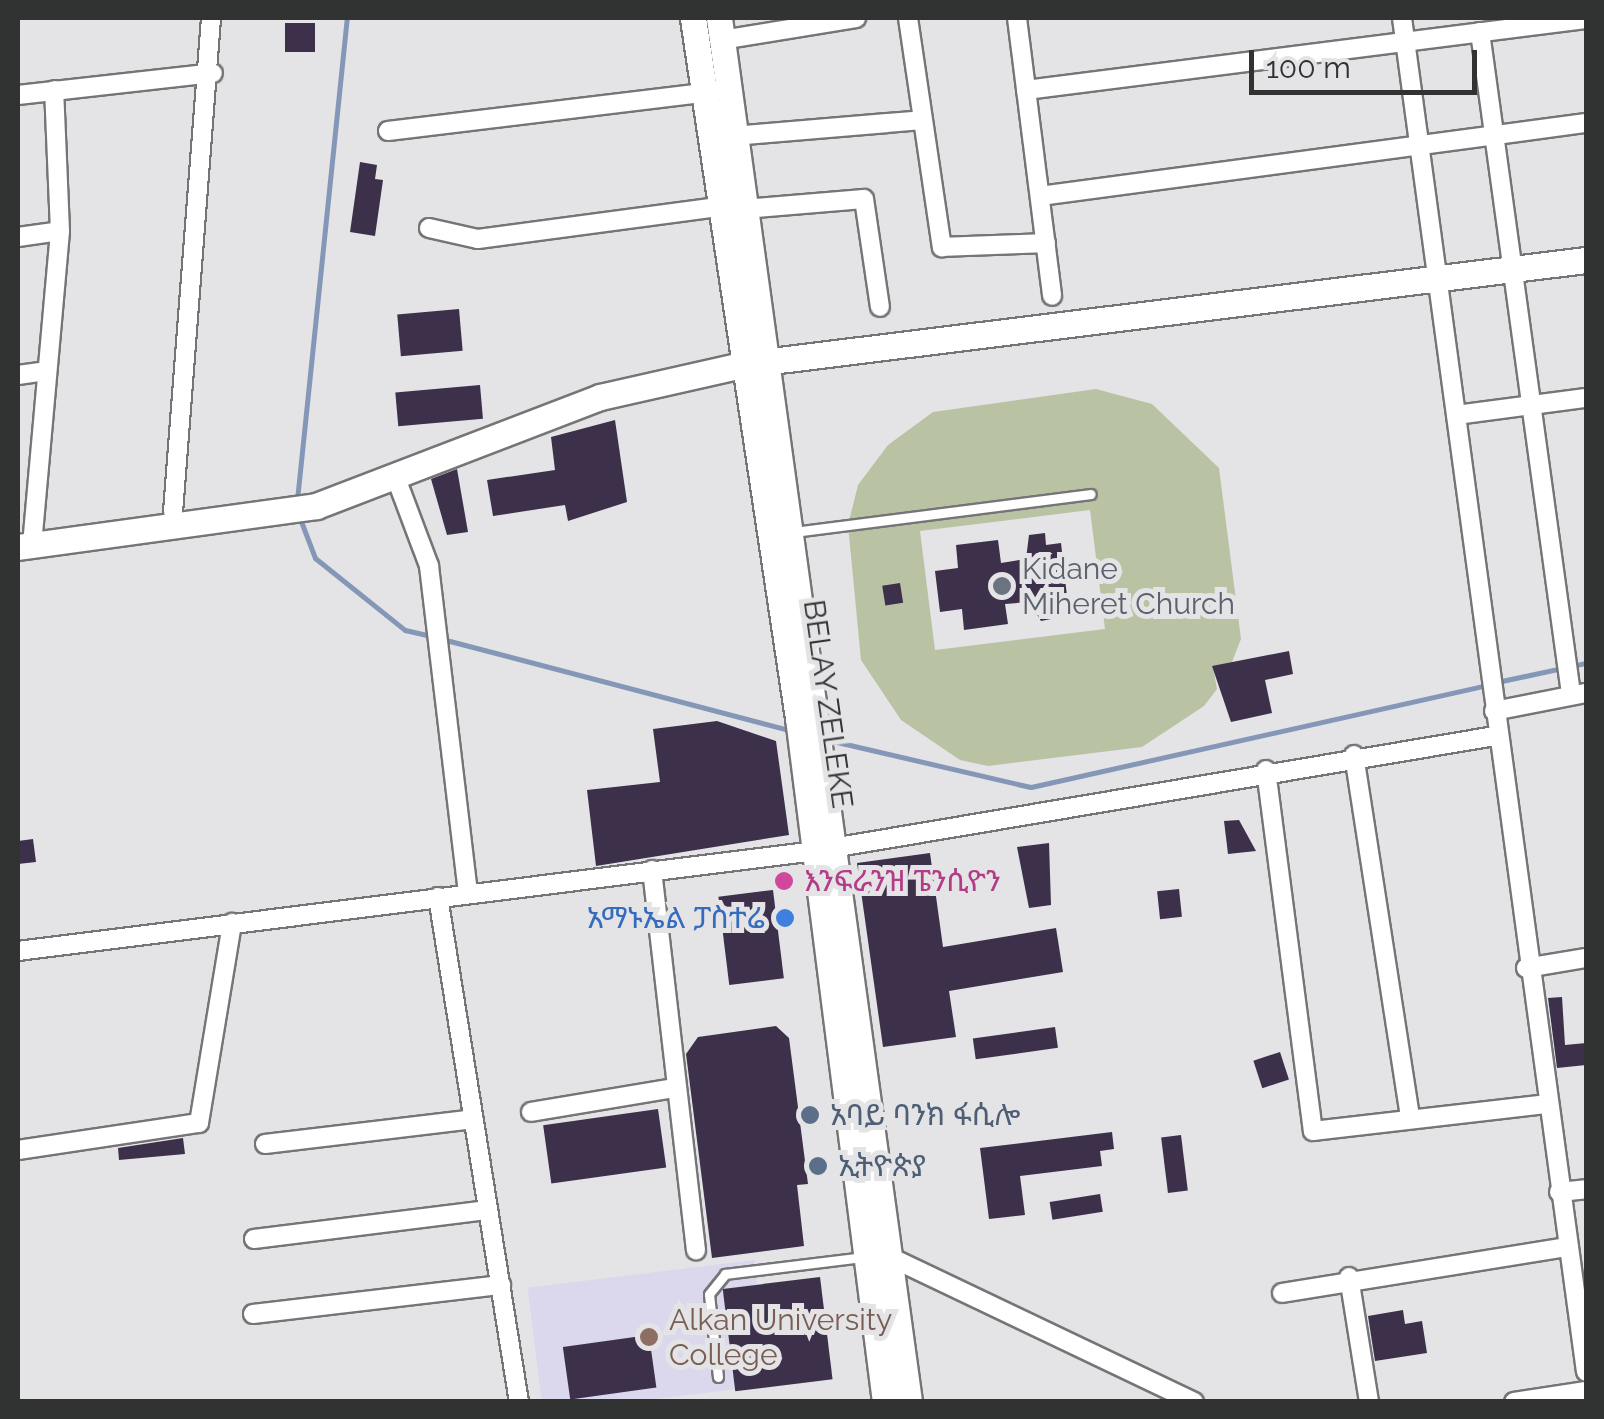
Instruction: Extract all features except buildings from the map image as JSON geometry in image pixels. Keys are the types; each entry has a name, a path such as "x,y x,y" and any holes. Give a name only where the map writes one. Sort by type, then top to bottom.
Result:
{"street":[{"path":"173,512 212,73 211,18"},
{"name":"BELAY ZELEKE","path":"693,18 733,136 744,210 758,362 815,754 878,1257 885,1402"},
{"path":"720,29 856,18"},
{"path":"908,18 944,250 1046,243"},
{"path":"1017,18 1052,296"},
{"path":"1402,18 1526,968 1566,1247 1584,1322 1586,1372"},
{"path":"1026,90 1586,19"},
{"name":"BELAY ZELEKE","path":"720,29 716,92 718,207 758,362 794,532 810,720"},
{"path":"1480,32 1532,405 1579,694 1494,705"},
{"path":"18,95 212,73"},
{"path":"54,90 60,231 25,540 316,506 600,397 758,362 1586,260"},
{"path":"388,132 716,92"},
{"path":"733,136 922,120"},
{"path":"1040,196 1586,123"},
{"path":"744,210 864,199 880,307"},
{"path":"429,228 478,238 718,207"},
{"path":"18,238 60,231"},
{"path":"18,375 46,371"},
{"path":"1456,415 1586,398"},
{"path":"396,478 429,566 468,893"},
{"path":"18,951 827,849 1354,755 1495,736"},
{"path":"1354,755 1410,1116"},
{"path":"1266,770 1310,1126 1318,1134 1410,1116 1545,1104"},
{"path":"652,870 696,1250"},
{"path":"438,897 519,1402"},
{"path":"18,1150 199,1123 232,923"},
{"path":"1526,968 1586,958"},
{"path":"531,1112 675,1088"},
{"path":"265,1144 474,1119"},
{"path":"1559,1192 1586,1189"},
{"path":"254,1240 488,1210"},
{"path":"1282,1293 1349,1277 1566,1247"},
{"path":"878,1257 1194,1402"},
{"name":"BELAY ZELEKE","path":"878,1257 909,1402"},
{"path":"1349,1277 1370,1402"},
{"path":"253,1314 501,1285"},
{"path":"1514,1402 1586,1391"}],"lane":[{"path":"794,532 1091,494"},
{"path":"718,1377 710,1294 726,1274 878,1257"}],"shaded area":[{"name":"Alkan University College","path":"754,1260 769,1385 631,1402 542,1402 528,1288"}],"green space":[{"path":"1096,389 1152,404 1219,468 1241,639 1232,662 1213,667 1217,689 1204,706 1142,747 988,766 960,760 901,720 861,660 848,525 858,485 888,445 933,412","holes":["1090,510 1105,629 935,650 920,531"]}],"waterway":[{"path":"297,500 347,18"},
{"path":"299,516 315,558 405,630 432,636"},
{"path":"442,639 790,730"},
{"path":"1497,682 1586,663"},
{"path":"824,739 1031,787 1486,685"}],"place":[{"name":"Kidane Miheret Church","path":"1002,586"},
{"name":"እንፍራንዝ ፔንሲዮን","path":"784,881"},
{"name":"አማኑኤል ፓስተሬ","path":"785,918"},
{"name":"አባይ ባንክ ፋሲሎ","path":"810,1115"},
{"name":"ኢትዮጵያ","path":"818,1166"},
{"name":"Alkan University College","path":"649,1337"}]}
